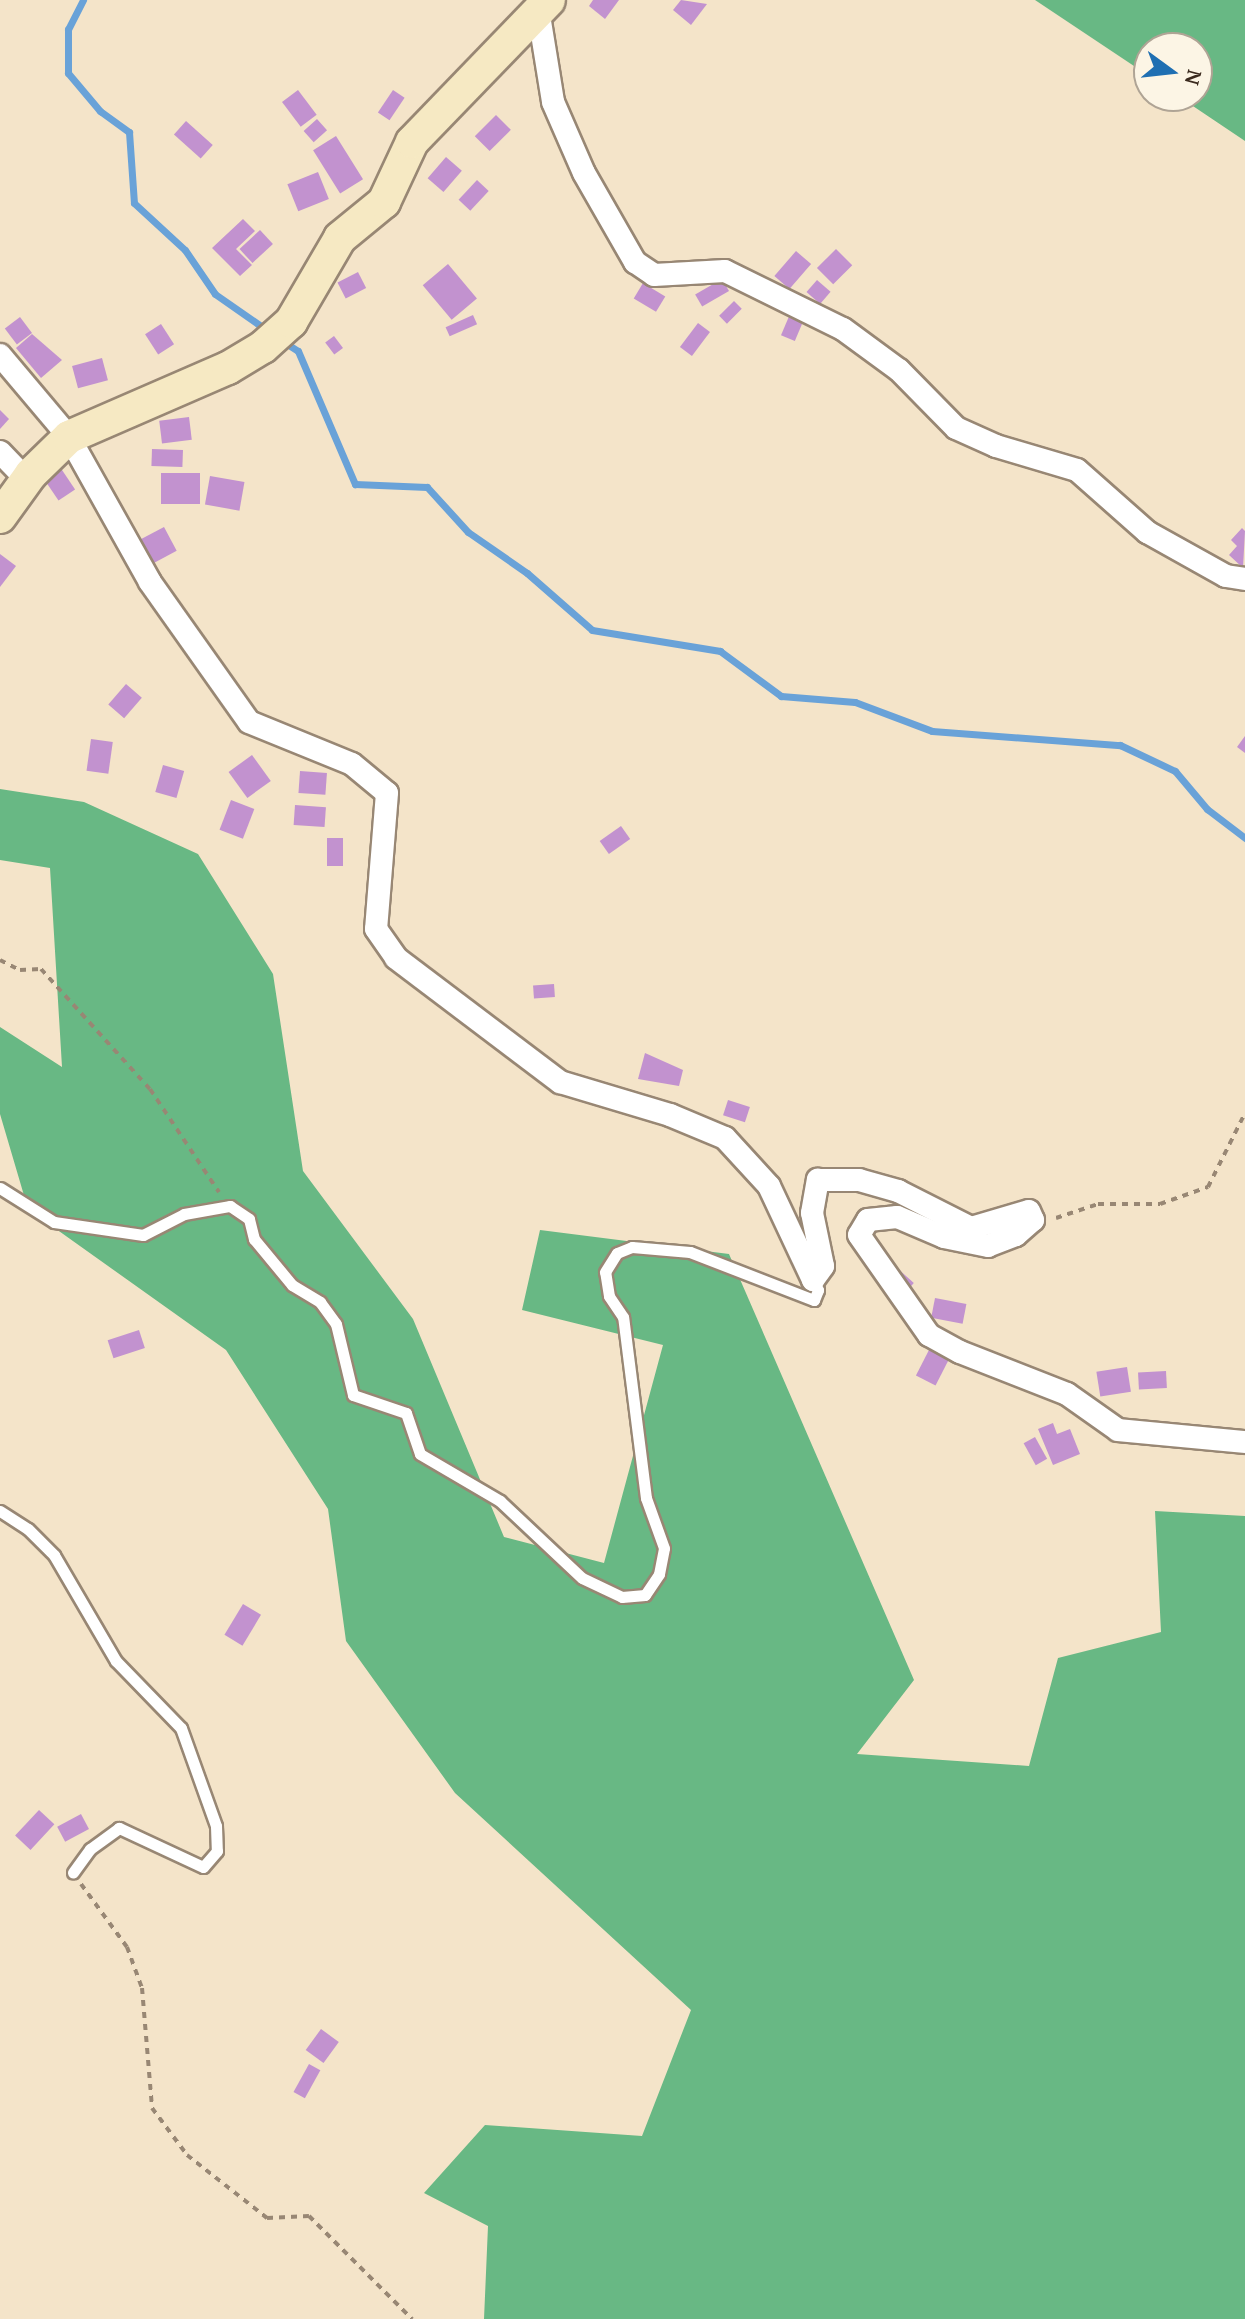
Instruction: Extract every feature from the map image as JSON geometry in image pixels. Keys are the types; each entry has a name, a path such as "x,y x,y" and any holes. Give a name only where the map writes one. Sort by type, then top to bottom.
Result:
{"street":[{"path":"0,517 27,480 69,437 263,347 291,322 340,238 384,202 412,142 544,4"},
{"path":"544,4 553,102 584,173 635,262 654,275 725,271 843,329 899,370 956,428 996,446 1077,470 1147,532 1215,570 1245,579"},
{"path":"0,355 69,437 150,582 249,722 352,764 387,793 376,929 396,958 560,1082 670,1115 725,1138 769,1186 813,1280 823,1266 812,1213 818,1180 859,1180 898,1191 971,1228 1029,1211 1033,1220 1016,1235 988,1246 944,1237 897,1217 868,1220 859,1235 929,1335 960,1352 1067,1394 1118,1430 1245,1442"},
{"path":"0,452 27,480"}],"lane":[{"path":"0,1188 54,1222 143,1235 184,1214 230,1206 249,1219 254,1239 292,1285 320,1302 336,1324 353,1395 406,1413 420,1454 500,1501 582,1578 622,1597 645,1595 659,1574 664,1548 646,1498 623,1317 609,1296 605,1272 617,1253 632,1247 690,1252 814,1300 818,1290 813,1280"},
{"path":"0,1511 28,1529 54,1555 116,1661 181,1728 216,1826 217,1851 203,1867 119,1828 90,1849 73,1872"}],"path":[{"path":"0,960 20,970 41,969 86,1017 150,1089 230,1206"},
{"path":"1033,1220 1061,1218 1098,1204 1160,1204 1208,1187 1245,1113"},
{"path":"73,1872 127,1947 142,1988 152,2108 187,2155 267,2218 309,2216 412,2319"}],"green space":[{"path":"1035,0 1245,0 1245,141 1202,112 1213,112 1213,32 1133,32 1133,65"},
{"path":"0,789 84,802 198,854 273,974 303,1171 413,1319 504,1537 604,1563 663,1345 522,1310 540,1230 729,1254 914,1680 857,1754 1029,1766 1058,1658 1161,1632 1155,1511 1245,1516 1245,2319 484,2319 488,2226 424,2193 485,2125 642,2136 691,2010 455,1793 346,1641 328,1509 226,1350 28,1209 0,1114 0,1027 62,1067 50,868 0,860"}],"building":[{"path":"593,0 619,0 605,19 589,6"},
{"path":"681,0 707,4 691,25 673,10"},
{"path":"298,90 317,115 301,127 282,102"},
{"path":"393,90 405,98 390,120 378,112"},
{"path":"496,115 511,130 490,151 475,136"},
{"path":"317,119 327,130 314,142 304,131"},
{"path":"186,121 213,145 201,158 174,134"},
{"path":"336,136 363,179 340,194 313,150"},
{"path":"446,157 462,171 443,192 428,178"},
{"path":"318,172 329,199 298,211 287,184"},
{"path":"477,180 489,191 470,211 459,200"},
{"path":"243,219 255,231 236,249 252,265 240,276 212,248"},
{"path":"260,230 273,244 252,263 240,249"},
{"path":"836,249 852,265 833,284 817,268"},
{"path":"796,251 811,264 789,289 774,276"},
{"path":"448,264 477,298 452,320 423,285"},
{"path":"358,272 366,288 346,298 338,282"},
{"path":"722,279 729,291 702,307 695,294"},
{"path":"817,280 831,292 820,304 807,292"},
{"path":"643,283 665,296 656,312 634,298"},
{"path":"734,301 742,309 727,324 719,316"},
{"path":"790,314 804,320 795,341 781,335"},
{"path":"473,315 477,324 450,336 446,327"},
{"path":"20,317 32,333 17,344 5,328"},
{"path":"698,323 710,332 692,356 680,347"},
{"path":"161,324 174,344 158,354 145,334"},
{"path":"32,334 62,360 41,378 16,348"},
{"path":"334,336 343,348 334,355 325,343"},
{"path":"102,358 108,380 78,388 72,366"},
{"path":"0,410 9,419 0,429"},
{"path":"189,417 192,440 162,443 159,421"},
{"path":"152,449 183,450 182,467 151,466"},
{"path":"60,467 75,489 59,501 43,478"},
{"path":"161,473 200,473 200,504 161,504"},
{"path":"210,476 244,482 239,511 205,505"},
{"path":"164,527 177,551 151,564 138,541"},
{"path":"1242,528 1245,531 1243,568 1229,555 1237,546 1231,540"},
{"path":"0,554 16,566 0,587"},
{"path":"126,684 142,698 124,718 108,704"},
{"path":"1245,736 1245,753 1237,747"},
{"path":"91,739 113,742 108,774 87,771"},
{"path":"252,755 271,781 247,798 229,772"},
{"path":"163,765 184,771 176,798 155,792"},
{"path":"300,771 327,773 325,795 298,793"},
{"path":"231,800 254,809 243,839 220,830"},
{"path":"295,805 326,807 325,827 294,825"},
{"path":"621,826 630,839 609,854 600,841"},
{"path":"327,838 343,838 343,866 327,866"},
{"path":"554,984 555,997 534,998 533,985"},
{"path":"645,1053 683,1070 679,1086 638,1079"},
{"path":"728,1100 750,1107 745,1122 723,1115"},
{"path":"896,1267 914,1283 906,1292 888,1276"},
{"path":"935,1298 966,1304 963,1324 931,1318"},
{"path":"139,1330 145,1348 113,1358 108,1340"},
{"path":"930,1348 950,1358 936,1386 916,1376"},
{"path":"1127,1367 1131,1392 1100,1397 1096,1372"},
{"path":"1166,1371 1167,1388 1139,1389 1138,1372"},
{"path":"1053,1423 1057,1434 1070,1429 1080,1454 1053,1465 1038,1429"},
{"path":"1035,1437 1047,1459 1036,1465 1024,1443"},
{"path":"243,1604 261,1615 242,1646 224,1635"},
{"path":"39,1810 54,1824 30,1850 15,1836"},
{"path":"81,1814 89,1829 65,1842 57,1827"},
{"path":"321,2029 339,2042 324,2063 306,2050"},
{"path":"309,2064 320,2070 305,2098 293,2092"}],"waterway":[{"path":"83,0 68,29 68,73 100,111 129,132 134,203 185,250 215,294 268,331"},
{"path":"281,340 298,351 355,484 427,487 468,532 527,573 592,630 720,651 781,696 855,702 932,731 1120,745 1175,771 1207,809 1245,838"}]}
